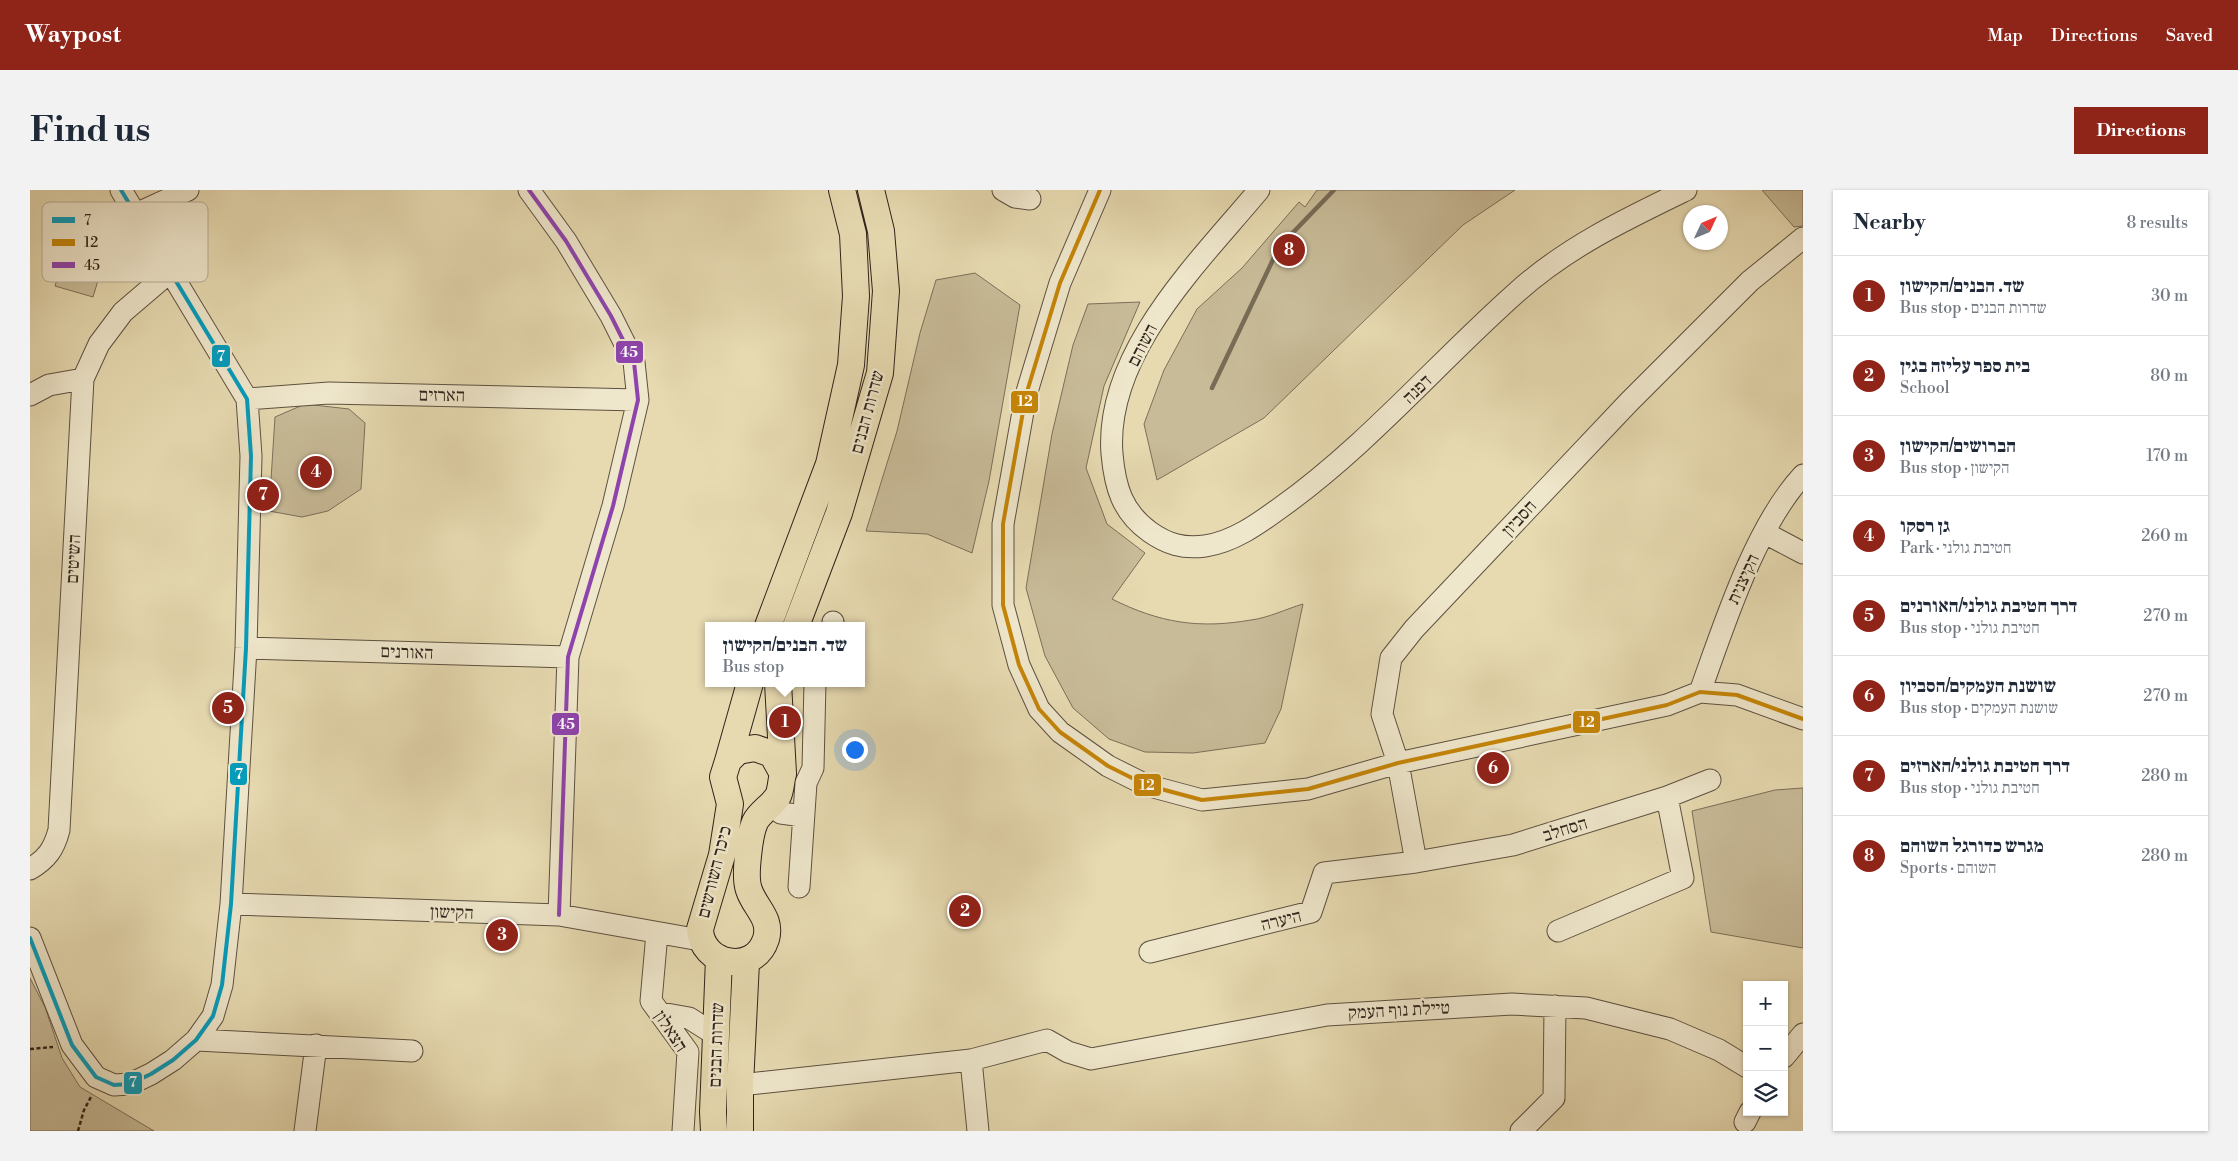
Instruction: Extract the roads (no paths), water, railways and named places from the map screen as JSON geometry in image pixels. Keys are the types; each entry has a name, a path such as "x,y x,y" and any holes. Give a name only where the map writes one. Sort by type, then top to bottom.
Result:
{"main road":[{"name":"שדרות הבנים","path":"770,622 829,464 851,365 856,296 854,243 842,190"},
{"name":"שדרות הבנים","path":"798,622 839,513 880,373 886,291 881,231 871,190"},
{"path":"728,761 749,687"},
{"path":"778,687 783,774"},
{"path":"728,761 738,751 755,748 772,754 783,774"},
{"name":"כיכר השורשים","path":"719,958 710,953 700,940 702,918 722,855 730,804 723,776 728,761"},
{"name":"כיכר השורשים","path":"746,962 759,951 767,936 764,914 749,890 748,856 756,822 778,796 783,774"},
{"name":"שדרות הבנים","path":"714,1131 719,958"},
{"path":"719,958 746,962"},
{"name":"שדרות הבנים","path":"740,1131 740,1085 746,962"}],"street":[{"path":"121,190 128,202"},
{"path":"162,202 188,190"},
{"path":"529,190 566,241 611,316 634,362 638,400 613,506 568,657 559,915"},
{"path":"1003,190 1015,197 1030,199"},
{"path":"1100,190 1060,283 1026,395 1004,524 1003,605 1019,665 1039,709 1060,732 1108,766 1146,785 1202,800 1261,796 1308,789 1398,764 1667,705 1700,692 1737,695 1803,719"},
{"name":"השוהם","path":"1141,526 1121,500 1114,472 1111,437 1116,405 1141,343 1164,305 1260,190"},
{"name":"דפנה","path":"1141,526 1166,544 1188,547 1207,546 1252,528 1307,489 1356,447 1518,290 1597,233 1686,190"},
{"name":"חסביון","path":"1416,862 1398,764 1382,714 1391,658 1414,629 1629,402 1750,281 1803,238"},
{"name":"השיטים","path":"30,869 40,864 54,849 59,830 83,379 99,344 123,312 158,282"},
{"path":"30,938 72,1045 96,1077 114,1085 130,1084 151,1074 173,1060 196,1040 212,1016 222,986 231,904 246,648 251,456 247,399 178,282"},
{"path":"30,395 49,385 83,379"},
{"name":"הארזים","path":"247,399 329,393 638,400"},
{"name":"הקיצנית","path":"1700,692 1731,605 1765,532 1792,487 1803,475"},
{"path":"1765,532 1803,553"},
{"name":"האורנים","path":"246,648 568,657"},
{"path":"799,886 806,783 813,768 815,687"},
{"name":"הסחלב","path":"1416,862 1513,845 1668,797 1710,780"},
{"path":"1558,931 1683,878 1668,797"},
{"path":"770,804 781,813 803,816"},
{"name":"היערה","path":"1150,952 1311,912 1324,873 1416,862"},
{"name":"הקישון","path":"231,904 559,915 700,940"},
{"name":"הצאלון","path":"657,933 651,1000 688,1052 683,1131"},
{"name":"טיילת נוף העמק","path":"971,1060 1047,1040 1068,1052 1090,1059 1327,1015 1512,1004 1586,1008 1670,1029 1719,1050 1743,1065"},
{"path":"1521,1131 1554,1098 1555,1006"},
{"path":"660,1013 689,1018 716,1035"},
{"path":"1788,1052 1803,1034"},
{"path":"196,1040 412,1051"},
{"path":"305,1131 316,1045"},
{"path":"740,1085 971,1060 978,1131"}],"waterway":[{"path":"1212,388 1279,247 1334,190"}],"place":[{"name":"מגרש כדורגל השוהם","path":"1289,250"},
{"name":"גן רסקו","path":"316,472"},
{"name":"דרך חטיבת גולני/הארזים","path":"263,495"},
{"name":"דרך חטיבת גולני/האורנים","path":"228,708"},
{"name":"שד. הבנים/הקישון","path":"785,722"},
{"name":"שושנת העמקים/הסביון","path":"1493,768"},
{"name":"בית ספר עליזה בגין","path":"965,911"},
{"name":"הברושים/הקישון","path":"502,935"}]}
